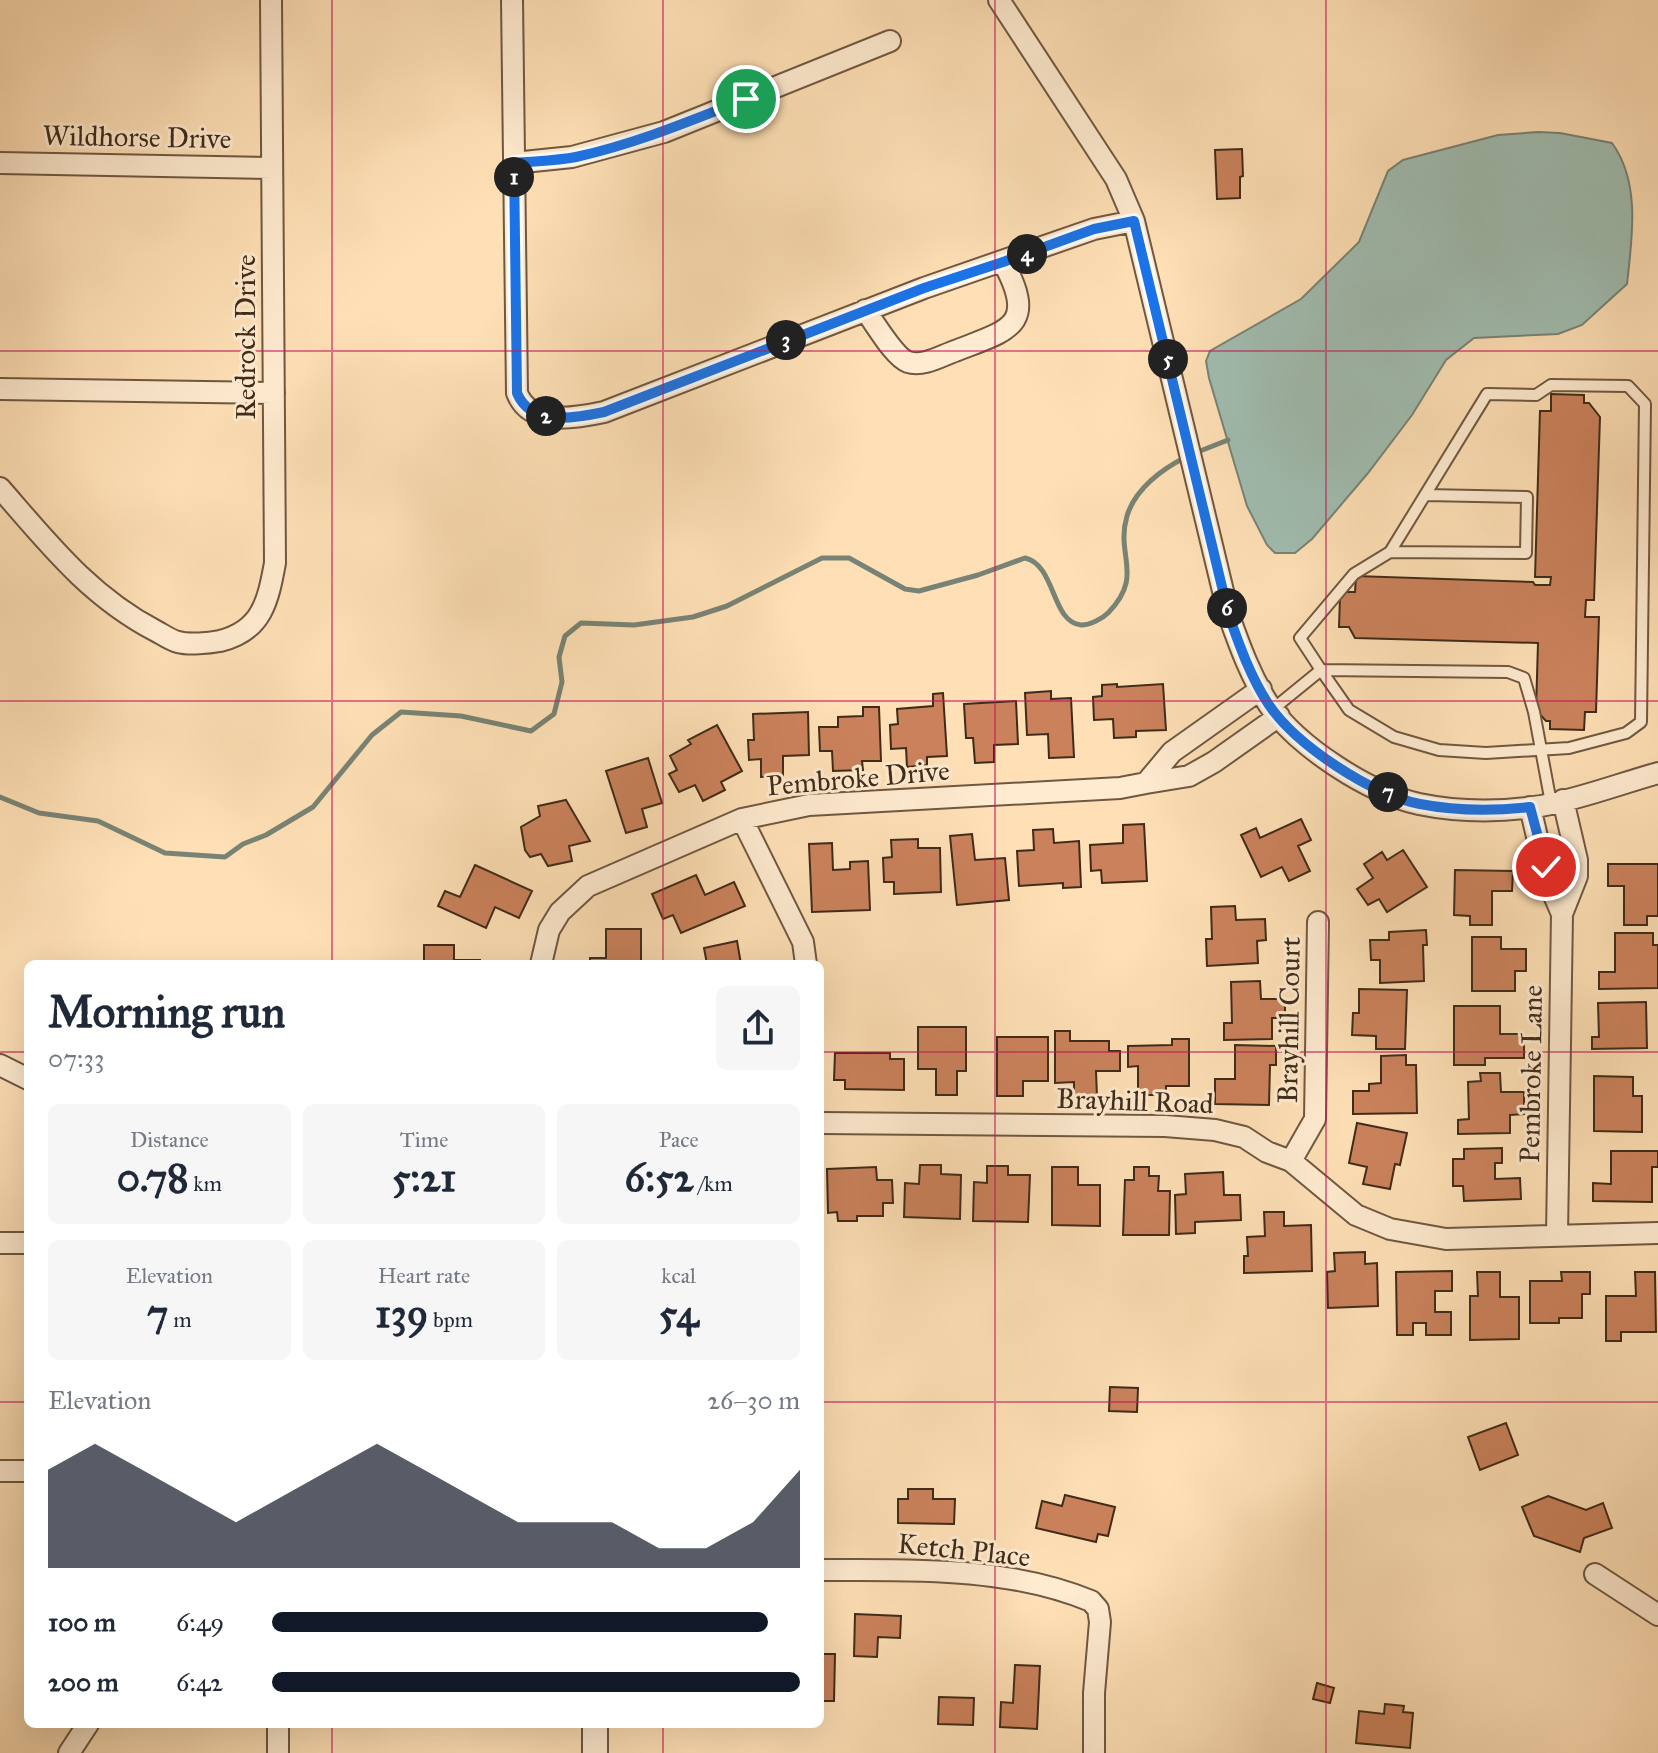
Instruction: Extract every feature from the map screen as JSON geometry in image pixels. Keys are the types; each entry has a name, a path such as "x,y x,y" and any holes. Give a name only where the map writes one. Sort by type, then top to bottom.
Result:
{"street":[{"name":"Redrock Drive","path":"0,488 61,559 128,616 178,642 213,642 239,636 255,620 269,597 275,563 271,0"},
{"path":"512,0 517,393 521,403 535,412 555,418 576,418 604,412 865,310 1094,229 1134,221"},
{"path":"999,0 1116,179 1134,221 1229,616 1247,665 1276,713 1295,735 1331,762 1376,788 1418,804 1472,810 1530,807 1658,773"},
{"path":"514,163 572,157 664,132 890,41"},
{"name":"Wildhorse Drive","path":"0,163 272,168"},
{"path":"865,310 898,357 910,363 924,363 999,335 1013,324 1019,304 1017,288 1003,262"},
{"path":"0,389 274,393"},
{"path":"1146,783 1172,752 1261,689"},
{"name":"Pembroke Drive","path":"542,960 549,930 560,912 588,886 742,819 809,805 1120,788 1189,776 1214,762 1276,713"},
{"path":"1195,737 1214,762"},
{"name":"Pembroke Lane","path":"1557,802 1577,860 1577,876 1562,914 1557,1235"},
{"name":"Pembroke Lane","path":"1530,807 1547,879 1562,914"},
{"path":"742,819 803,942 805,960"},
{"path":"1546,867 1577,860"},
{"name":"Brayhill Court","path":"1291,1161 1315,1119 1318,922"},
{"path":"0,1065 24,1077"},
{"name":"Brayhill Road","path":"824,1123 1165,1126 1215,1130 1244,1137 1267,1152 1291,1161 1356,1215 1390,1229 1446,1239 1658,1233"},
{"path":"0,1243 24,1243"},
{"path":"0,1471 24,1471"},
{"name":"Ketch Place","path":"824,1570 976,1574 1026,1582 1091,1601 1098,1609 1100,1622 1094,1693 1094,1753"},
{"path":"1595,1574 1658,1615"},
{"path":"69,1753 85,1728"},
{"path":"278,1728 278,1753"},
{"path":"595,1728 595,1753"}],"lane":[{"path":"1551,385 1628,386 1645,404 1641,722 1626,733 1569,748 1486,753 1439,750 1394,737 1349,710 1300,638 1354,574 1390,552 1487,394 1536,395 1551,385"},
{"path":"1390,552 1526,553 1527,497 1426,495"},
{"path":"1276,713 1321,670 1508,672 1524,678 1540,750 1557,802"}],"shaded area":[{"path":"1538,132 1612,143 1621,159 1631,193 1631,248 1627,284 1582,325 1558,334 1474,338 1446,360 1412,415 1312,539 1295,553 1275,553 1267,545 1247,506 1209,378 1206,361 1210,351 1301,299 1359,242 1388,171 1403,160 1498,135"}],"building":[{"path":"1242,149 1240,198 1217,199 1215,150"},
{"path":"1551,394 1584,395 1584,403 1589,403 1600,417 1594,600 1586,600 1585,617 1599,617 1596,712 1585,712 1584,730 1550,729 1550,721 1546,721 1536,710 1538,643 1355,638 1349,627 1339,627 1340,597 1346,592 1355,592 1356,576 1550,585 1551,577 1535,577 1540,411 1551,411"},
{"path":"1117,684 1117,687 1163,684 1166,730 1136,731 1136,737 1114,738 1113,719 1094,720 1093,697 1102,696 1102,685"},
{"path":"1051,691 1051,699 1071,698 1074,757 1049,758 1048,734 1027,735 1025,693"},
{"path":"943,693 947,756 927,757 927,765 907,767 906,748 891,749 890,725 898,724 897,709 933,706 933,694"},
{"path":"1016,701 1018,744 994,745 994,762 975,763 973,738 966,738 964,704"},
{"path":"863,707 879,707 881,761 862,761 863,770 833,771 832,751 820,751 819,727 838,727 838,717 863,716"},
{"path":"808,712 809,755 783,756 783,776 761,777 761,759 749,760 748,740 754,740 753,714"},
{"path":"717,725 742,771 721,782 725,790 703,801 695,785 679,792 669,774 677,770 670,756 691,744 688,740"},
{"path":"648,758 662,803 642,809 647,827 626,833 606,771"},
{"path":"566,800 590,841 569,846 572,861 548,866 541,854 530,857 525,850 521,827 540,816 538,806"},
{"path":"1301,819 1311,840 1298,846 1310,871 1289,881 1282,867 1261,877 1241,835 1256,828 1260,838"},
{"path":"1144,824 1147,881 1102,883 1101,870 1091,871 1090,845 1123,843 1123,825"},
{"path":"1053,829 1054,843 1079,841 1081,887 1063,888 1063,883 1019,886 1017,851 1034,850 1033,830"},
{"path":"972,834 975,860 1005,858 1009,900 957,905 950,836"},
{"path":"918,839 918,848 940,848 941,892 894,894 894,882 884,882 883,858 892,857 891,840"},
{"path":"832,843 833,870 850,869 850,862 868,861 870,910 812,912 809,844"},
{"path":"1403,850 1427,887 1387,912 1379,899 1368,905 1357,889 1373,878 1364,864 1382,852 1387,860"},
{"path":"1608,864 1658,864 1658,916 1647,916 1647,925 1624,925 1624,886 1608,886"},
{"path":"475,865 532,891 519,918 495,907 486,928 438,906 445,891 460,897"},
{"path":"1455,870 1513,871 1512,891 1492,891 1492,925 1470,925 1470,916 1454,915"},
{"path":"696,875 705,895 734,882 745,906 681,933 673,915 663,919 652,894"},
{"path":"1235,906 1236,920 1265,919 1266,940 1257,941 1258,963 1207,966 1206,939 1212,939 1211,907"},
{"path":"606,929 641,929 641,960 590,960 606,958"},
{"path":"1426,930 1427,945 1423,945 1424,981 1380,983 1380,960 1371,960 1370,940 1389,940 1389,932"},
{"path":"1615,933 1653,933 1653,945 1658,945 1658,988 1599,989 1599,972 1615,972"},
{"path":"1472,937 1501,937 1501,949 1526,949 1526,971 1515,971 1515,991 1472,991"},
{"path":"737,941 740,960 706,960 704,948"},
{"path":"424,945 454,945 454,960 424,960"},
{"path":"1260,981 1261,999 1285,999 1285,1018 1272,1018 1272,1039 1224,1040 1224,1023 1232,1023 1231,982"},
{"path":"1359,989 1407,990 1405,1049 1376,1049 1376,1036 1352,1035 1353,1013 1359,1013"},
{"path":"1646,1002 1647,1048 1592,1049 1592,1037 1599,1037 1598,1003"},
{"path":"1454,1006 1500,1006 1500,1034 1524,1034 1524,1058 1485,1058 1485,1065 1454,1065"},
{"path":"918,1027 966,1027 966,1071 957,1071 957,1095 936,1095 936,1069 918,1069"},
{"path":"1055,1031 1070,1031 1070,1041 1109,1041 1109,1051 1120,1051 1120,1071 1096,1071 1097,1097 1074,1097 1074,1082 1055,1083"},
{"path":"997,1037 1048,1037 1048,1081 1023,1081 1023,1096 997,1096"},
{"path":"1172,1039 1189,1039 1189,1086 1166,1086 1166,1095 1138,1095 1138,1066 1128,1067 1128,1046 1172,1045"},
{"path":"1235,1045 1276,1046 1276,1065 1270,1065 1269,1105 1215,1104 1215,1079 1235,1079"},
{"path":"835,1053 890,1053 890,1059 904,1059 904,1090 845,1089 845,1080 834,1080"},
{"path":"1406,1055 1406,1065 1416,1065 1417,1113 1353,1114 1353,1091 1369,1091 1369,1084 1381,1083 1381,1056"},
{"path":"1480,1073 1500,1073 1501,1092 1524,1092 1524,1114 1510,1115 1510,1133 1458,1134 1458,1120 1469,1119 1468,1082 1481,1081"},
{"path":"1594,1076 1633,1077 1633,1096 1642,1096 1642,1132 1594,1131"},
{"path":"1357,1123 1407,1133 1400,1165 1395,1164 1390,1189 1363,1184 1367,1167 1349,1163"},
{"path":"1502,1148 1502,1163 1495,1163 1495,1179 1520,1178 1521,1199 1464,1201 1463,1186 1453,1186 1453,1159 1464,1159 1464,1149"},
{"path":"1611,1151 1658,1151 1658,1167 1652,1167 1652,1202 1593,1201 1593,1183 1611,1184"},
{"path":"920,1165 941,1165 941,1174 961,1175 960,1219 904,1217 905,1183 919,1184"},
{"path":"987,1166 1008,1166 1008,1175 1030,1175 1028,1222 973,1221 974,1182 987,1183"},
{"path":"876,1167 877,1180 892,1180 893,1203 883,1203 883,1216 857,1216 857,1221 838,1221 837,1212 828,1213 827,1169"},
{"path":"1052,1167 1078,1167 1078,1185 1100,1185 1100,1226 1052,1225"},
{"path":"1134,1167 1149,1167 1149,1176 1159,1176 1158,1191 1170,1191 1169,1235 1123,1235 1125,1180 1134,1180"},
{"path":"1223,1172 1224,1195 1240,1195 1241,1220 1195,1222 1195,1233 1176,1234 1175,1195 1186,1194 1185,1174"},
{"path":"1264,1212 1284,1212 1284,1226 1311,1225 1312,1271 1244,1273 1244,1256 1248,1256 1247,1237 1265,1236"},
{"path":"1365,1252 1365,1264 1377,1263 1378,1306 1328,1308 1327,1272 1335,1271 1334,1253"},
{"path":"1452,1271 1452,1291 1435,1291 1435,1312 1451,1312 1451,1335 1426,1335 1426,1323 1413,1323 1413,1335 1397,1335 1396,1272"},
{"path":"1477,1272 1500,1272 1500,1297 1519,1297 1519,1339 1470,1340 1470,1296 1478,1296"},
{"path":"1561,1272 1590,1272 1590,1294 1582,1294 1582,1318 1559,1318 1559,1323 1530,1323 1530,1281 1562,1281"},
{"path":"1635,1272 1655,1272 1656,1332 1621,1332 1621,1341 1606,1341 1606,1296 1636,1296"},
{"path":"1110,1387 1138,1388 1137,1412 1109,1411"},
{"path":"1506,1423 1518,1455 1480,1470 1468,1437"},
{"path":"908,1489 933,1489 933,1499 955,1499 954,1524 898,1523 898,1499 908,1499"},
{"path":"1065,1495 1115,1507 1108,1536 1098,1534 1096,1542 1036,1528 1042,1501 1062,1506"},
{"path":"1548,1496 1586,1510 1603,1503 1612,1528 1584,1538 1580,1552 1534,1536 1522,1507"},
{"path":"855,1614 901,1616 900,1638 878,1637 877,1657 854,1656"},
{"path":"824,1654 835,1654 834,1701 824,1701"},
{"path":"1015,1665 1040,1666 1037,1729 1000,1727 1001,1702 1013,1703"},
{"path":"1317,1683 1334,1688 1330,1703 1313,1699"},
{"path":"939,1697 974,1698 973,1725 938,1724"},
{"path":"1385,1704 1404,1706 1403,1712 1413,1713 1410,1748 1356,1743 1359,1711 1384,1714"}],"waterway":[{"path":"1195,453 1228,440"},
{"path":"0,797 39,813 98,821 165,853 225,857 243,844 266,835 313,807 372,735 401,712 461,716 531,731 554,714 562,682 559,657 565,636 581,623 634,625 693,617 727,606 822,558 849,558 905,589 919,591 1025,558 1043,571 1058,604 1071,622 1088,624 1108,613 1125,587 1124,530 1136,497 1150,481 1186,457"}],"route":[{"path":"746,99 664,132 618,146 572,157 514,163 517,393 521,403 535,412 555,418 576,418 604,412 924,288 1094,229 1134,221 1229,616 1247,665 1269,705 1295,735 1331,762 1376,788 1418,804 1472,810 1530,807 1546,867"}]}
